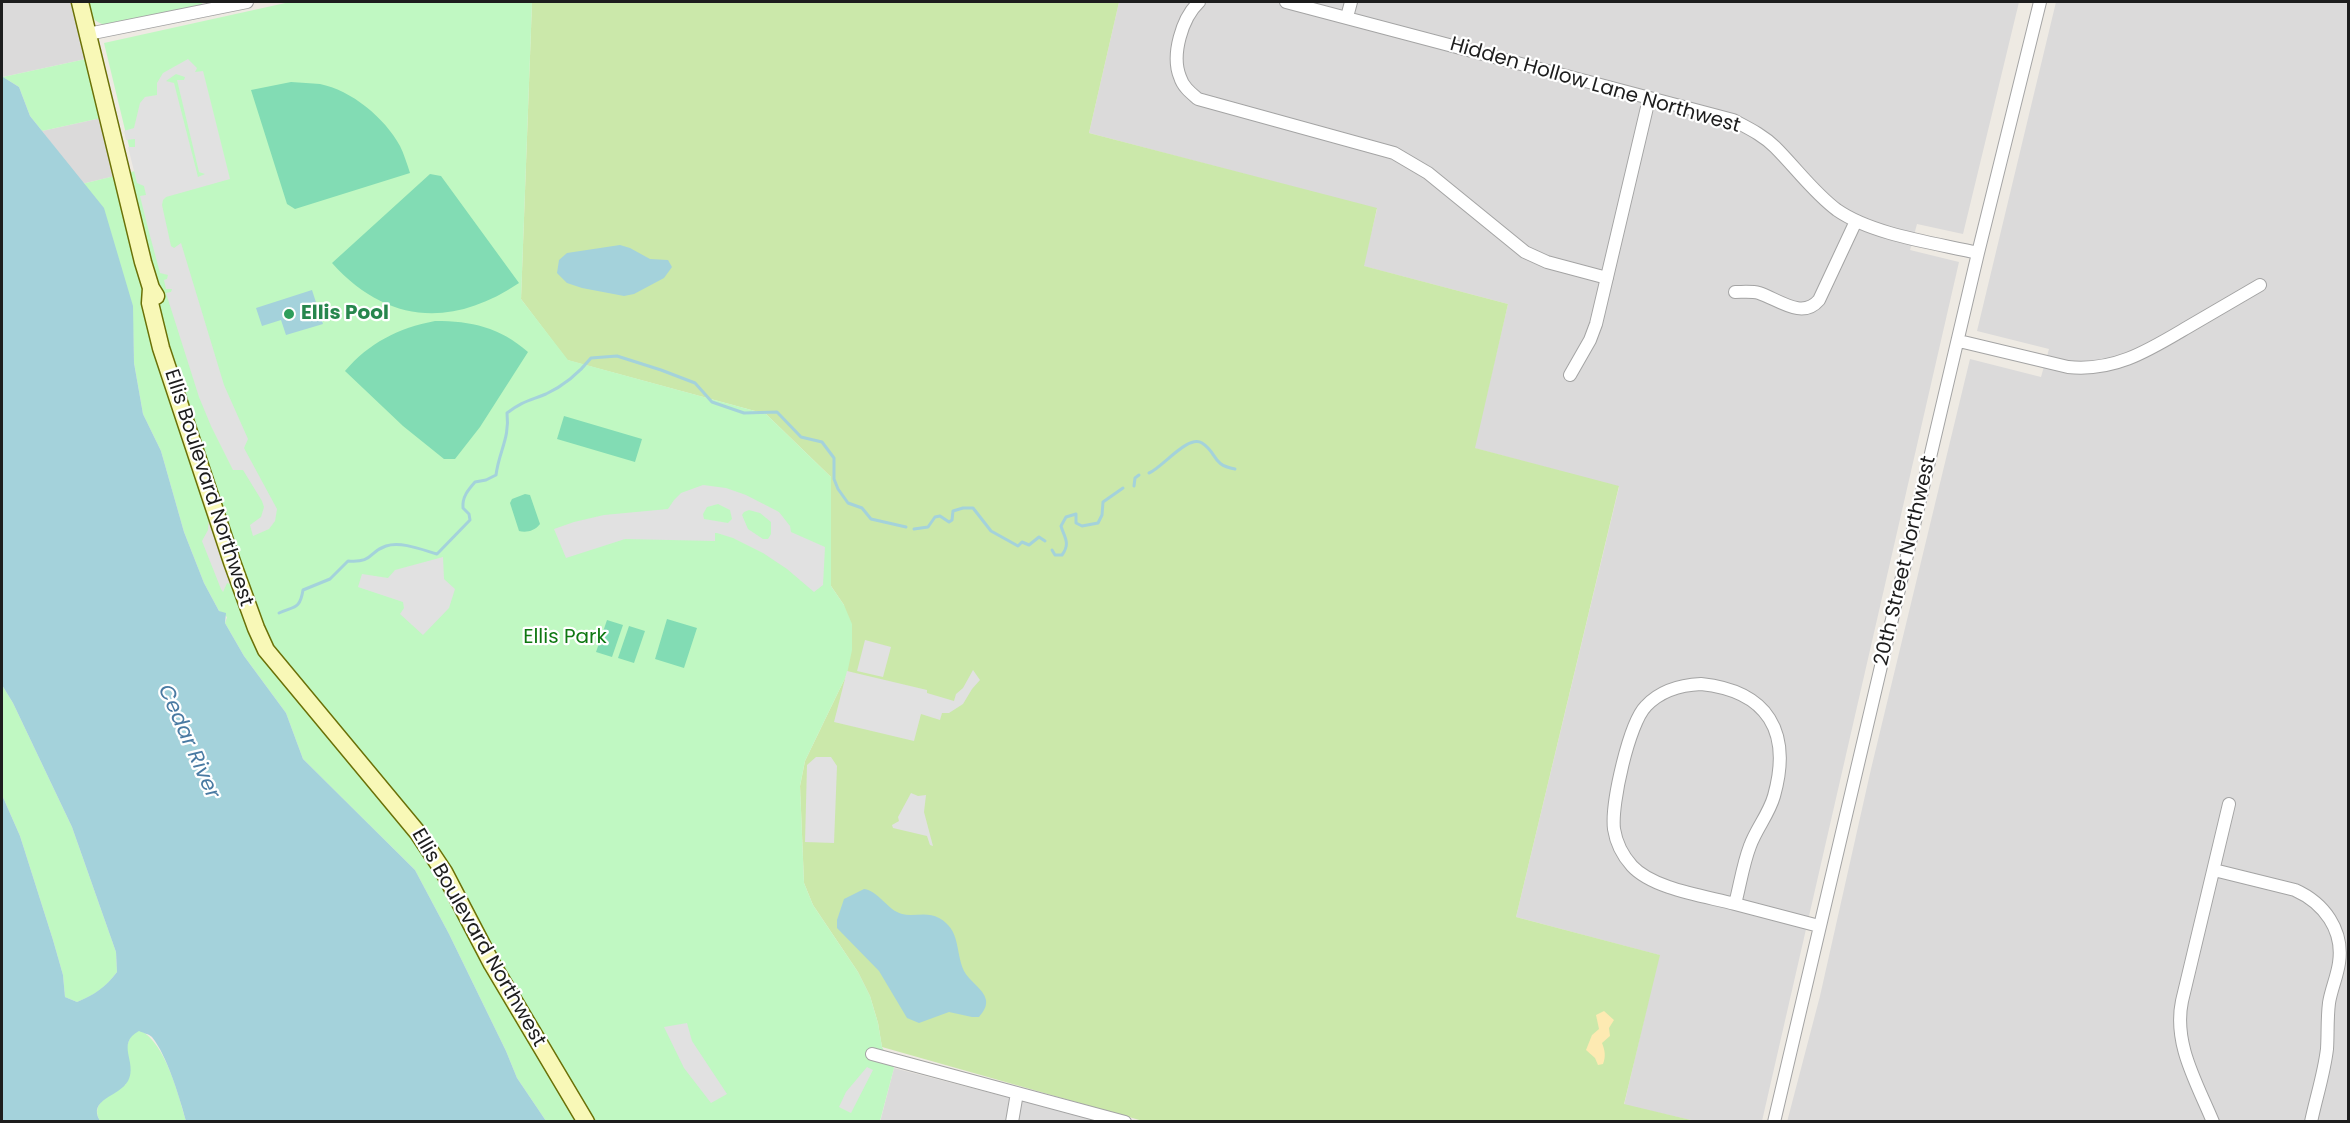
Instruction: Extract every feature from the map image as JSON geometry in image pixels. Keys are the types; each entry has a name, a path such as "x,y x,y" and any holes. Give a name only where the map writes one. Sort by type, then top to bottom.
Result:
{"street":[{"name":"Ellis Boulevard Northwest","path":"80,2 151,288 158,300 261,612 290,679 418,833 444,872 492,964 586,1122"},
{"path":"88,34 215,4 247,2"},
{"path":"1199,2 1188,16 1180,39 1176,64 1183,85 1198,99 1394,153 1428,173 1525,252 1547,262 1607,278"},
{"name":"Hidden Hollow Lane Northwest","path":"1286,2 1716,115 1755,131 1774,146 1836,209 1856,221 1874,228 1978,253"},
{"path":"1347,17 1351,2"},
{"name":"20th Street Northwest","path":"1774,1122 1978,253 2040,2"},
{"path":"1570,375 1590,340 1649,99"},
{"path":"1735,292 1757,292 1793,308 1809,308 1815,305 1856,221"},
{"path":"1959,341 2068,367 2110,365 2140,355 2260,285"},
{"path":"1735,904 1750,845 1773,798 1781,756 1779,740 1774,725 1751,699 1716,686 1685,685 1658,696 1645,706 1632,732 1616,800 1614,829 1624,855 1633,867 1646,877 1661,884 1735,904 1819,926"},
{"path":"2213,1122 2184,1050 2179,1025 2182,1001 2229,804"},
{"path":"2214,870 2305,894 2323,908 2335,929 2340,951 2339,963 2330,1002 2325,1057 2311,1122"},
{"path":"872,1054 1125,1122"},
{"path":"1009,1119 1017,1093"}],"shaded area":[{"path":"2,2 72,2 86,59 3,77"},
{"path":"1119,2 2019,2 1963,234 1917,224 1910,250 1959,262 1762,1121 1695,1121 1624,1105 1659,955 1516,917 1619,487 1474,448 1508,304 1363,266 1377,209 1089,133"},
{"path":"2056,2 2348,2 2348,1121 1787,1122 1820,996 1871,769 1970,359 2041,377 2049,349 1977,331"},
{"path":"188,59 197,68 195,72 203,71 230,179 166,197 162,205 171,246 174,248 181,243 224,385 248,439 244,448 277,509 275,521 269,529 253,536 250,525 261,517 264,507 243,470 233,470 199,397 166,293 171,292 172,289 166,289 164,280 168,275 160,273 140,196 146,195 144,186 137,183 128,147 135,147 135,139 126,140 124,131 134,128 140,103 145,97 157,95 157,83 163,73","holes":["176,74 185,77 184,80 177,80 199,172 205,174 198,177 174,83 166,81"]},
{"path":"101,118 115,176 82,184 42,131"},
{"path":"703,485 726,488 746,495 779,512 790,526 791,532 825,547 823,585 814,592 787,569 763,553 717,533 715,533 715,541 625,539 566,558 554,529 604,515 668,509 681,493","holes":["718,504 730,510 732,519 728,523 704,519 703,514 707,507","749,510 760,513 771,522 771,534 768,539 763,539 748,529 742,515"]},
{"path":"210,506 241,598 227,583 223,592 202,541 208,530"},
{"path":"443,557 444,579 455,589 449,608 423,635 400,614 404,608 403,602 358,587 362,574 388,578 395,570"},
{"path":"865,640 891,647 883,677 857,671"},
{"path":"973,670 980,680 963,704 949,713 942,713 940,720 921,714 914,741 834,722 847,671 927,690 927,693 954,701 956,694 963,688"},
{"path":"816,757 831,757 837,766 834,843 805,842 807,765"},
{"path":"911,793 918,796 926,795 924,812 933,846 930,845 927,836 893,828 892,825 899,821 898,817"},
{"path":"687,1023 692,1041 727,1094 711,1103 684,1068 664,1027"},
{"path":"867,1067 873,1070 851,1113 839,1107 846,1092"},
{"path":"894,1068 1099,1121 880,1122"}],"green space":[{"path":"87,2 204,2 200,5 106,25 97,22 92,17"},
{"name":"Ellis Park","path":"290,2 532,2 521,299 568,360 766,414 831,477 831,586 844,605 852,624 852,650 847,674 805,761 800,786 804,883 813,905 858,972 870,996 882,1047 894,1068 880,1121 546,1121 517,1078 449,934 415,870 303,759 286,713 244,656 225,623 227,617 219,611 204,583 184,532 161,451 143,414 134,363 133,327 82,184 135,171 104,43"},
{"path":"532,2 1119,2 1089,133 1377,208 1364,266 1508,304 1475,448 1619,486 1516,917 1660,955 1624,1104 1695,1121 1143,1121 882,1047 870,996 858,972 813,905 804,883 800,786 805,761 847,674 844,605 831,586 831,477 766,414 567,360 521,299"},
{"path":"86,59 101,118 42,131 30,116 19,87 3,77"},
{"path":"291,82 332,87 366,107 386,125 394,136 410,173 295,209 287,204 251,90"},
{"path":"430,174 441,176 519,283 494,298 469,307 445,313 421,313 398,308 375,298 353,283 332,263"},
{"path":"435,321 461,322 496,331 528,352 480,427 455,459 444,459 403,426 345,371 364,352 385,338"},
{"path":"564,416 642,439 635,462 557,439"},
{"path":"525,494 530,495 540,524 533,530 525,532 519,531 510,503 512,499"},
{"path":"667,619 697,628 684,668 655,659"},
{"path":"607,620 623,625 612,657 596,652"},
{"path":"629,626 645,631 634,663 618,658"},
{"path":"2,685 13,703 72,827 116,952 117,972 100,990 77,1002 65,997 63,975 53,940 20,836 2,795"},
{"path":"140,1030 157,1046 164,1058 175,1084 186,1121 100,1121 97,1114 100,1104 126,1084 127,1046 131,1035"}],"sand":[{"path":"1604,1011 1614,1020 1609,1028 1610,1036 1602,1043 1605,1054 1603,1064 1598,1065 1595,1058 1586,1050 1592,1035 1599,1029 1596,1015"}],"water":[{"name":"Cedar River","path":"2,74 19,87 30,116 104,208 133,306 134,363 143,414 161,451 184,532 204,583 219,611 226,613 225,623 244,656 286,713 303,759 415,870 449,934 517,1078 546,1121 186,1121 158,1045 148,1034 139,1031 132,1036 129,1042 131,1067 128,1081 101,1103 97,1114 100,1121 2,1121 2,795 20,836 53,940 63,975 65,997 77,1002 104,986 117,972 116,952 72,827 13,703 2,685"},
{"path":"620,245 650,259 668,260 672,267 664,278 634,294 624,296 567,283 557,273 559,260 567,253"},
{"name":"Ellis Pool","path":"312,290 323,324 286,335 281,320 262,326 256,308"},
{"path":"864,889 874,893 897,912 907,915 930,915 946,923 954,935 964,971 985,996 986,1005 979,1017 949,1012 919,1023 907,1018 879,971 837,928 837,920 844,899"}],"waterway":[{"path":"279,613 296,606 303,590 330,579 348,561 367,559 380,548 405,545 437,554 470,520 469,514 463,508 470,488 475,482 496,475 506,437 507,413 559,387 591,358 617,356 661,370 695,383 712,402 744,413 777,412 801,437 822,442 834,458 834,479 848,503 862,508 871,519 906,527"},
{"path":"1149,473 1183,447 1196,442 1207,447 1222,465 1235,469"},
{"path":"1134,486 1135,478 1139,475"},
{"path":"1052,550 1055,555 1062,555 1065,551 1066,540 1061,526 1066,517 1076,514 1076,523 1082,526 1098,523 1102,515 1103,502 1123,488"},
{"path":"914,529 928,527 935,517 940,516 949,522 952,520 953,511 973,508 991,531 1018,546 1022,542 1029,545 1039,537 1045,541"}],"place":[{"name":"Ellis Pool","path":"289,314"}]}
